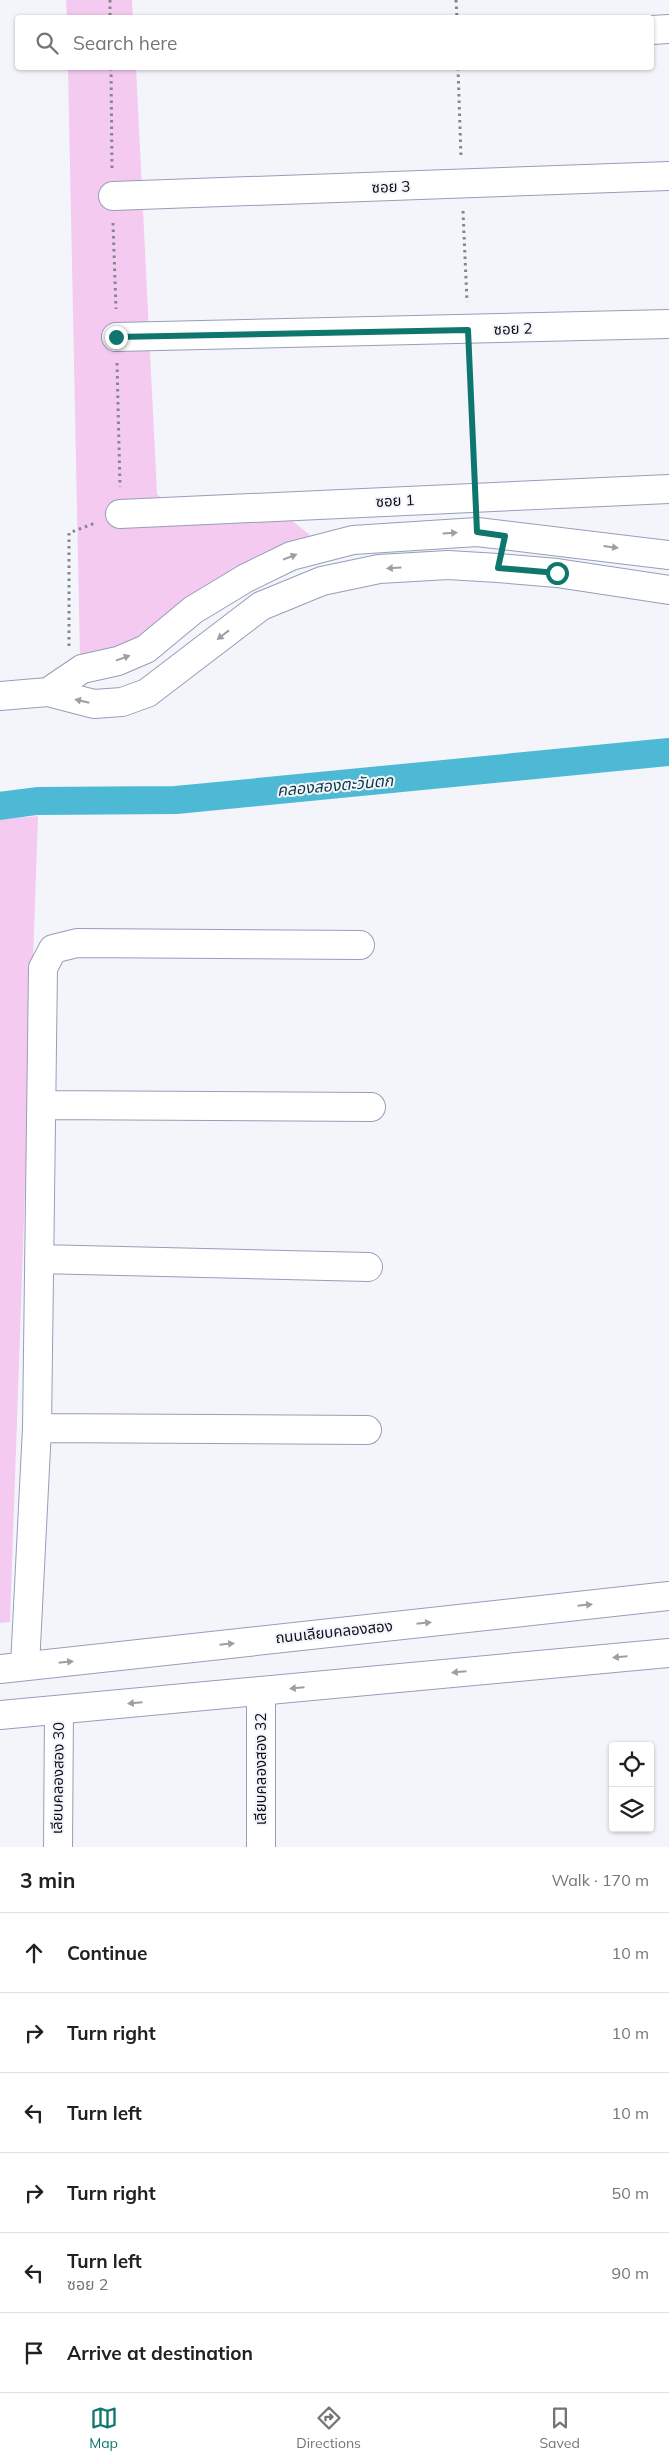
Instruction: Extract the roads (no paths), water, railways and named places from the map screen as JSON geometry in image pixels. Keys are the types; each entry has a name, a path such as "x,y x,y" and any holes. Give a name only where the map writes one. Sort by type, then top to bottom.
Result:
{"street":[{"path":"654,30 669,30"},
{"name":"ซอย 3","path":"113,196 669,176"},
{"name":"ซอย 2","path":"116,337 669,324"},
{"name":"ซอย 1","path":"120,514 669,488"},
{"path":"475,497 477,532"},
{"path":"0,696 59,685 82,668 118,661 146,650 193,610 246,578 291,556 353,540 477,532 669,555"},
{"path":"498,568 505,536"},
{"path":"59,685 94,704 122,702 148,693 262,606 322,581 379,569 448,565 498,568 557,573 669,590"},
{"path":"246,578 262,606"},
{"path":"13,1668 37,1428 44,968 53,949 77,943 360,945"},
{"path":"42,1104 371,1107"},
{"path":"39,1259 368,1267"},
{"path":"37,1428 367,1430"},
{"name":"ถนนเลียบคลองสอง","path":"13,1668 669,1596"},
{"path":"0,1715 669,1653"},
{"name":"เลียบคลองสอง 32","path":"261,1691 261,1847"},
{"name":"เลียบคลองสอง 30","path":"58,1847 59,1710"}],"waterway":[{"name":"คลองสองตะวันตก","path":"0,806 37,801 176,800 669,752"}]}
